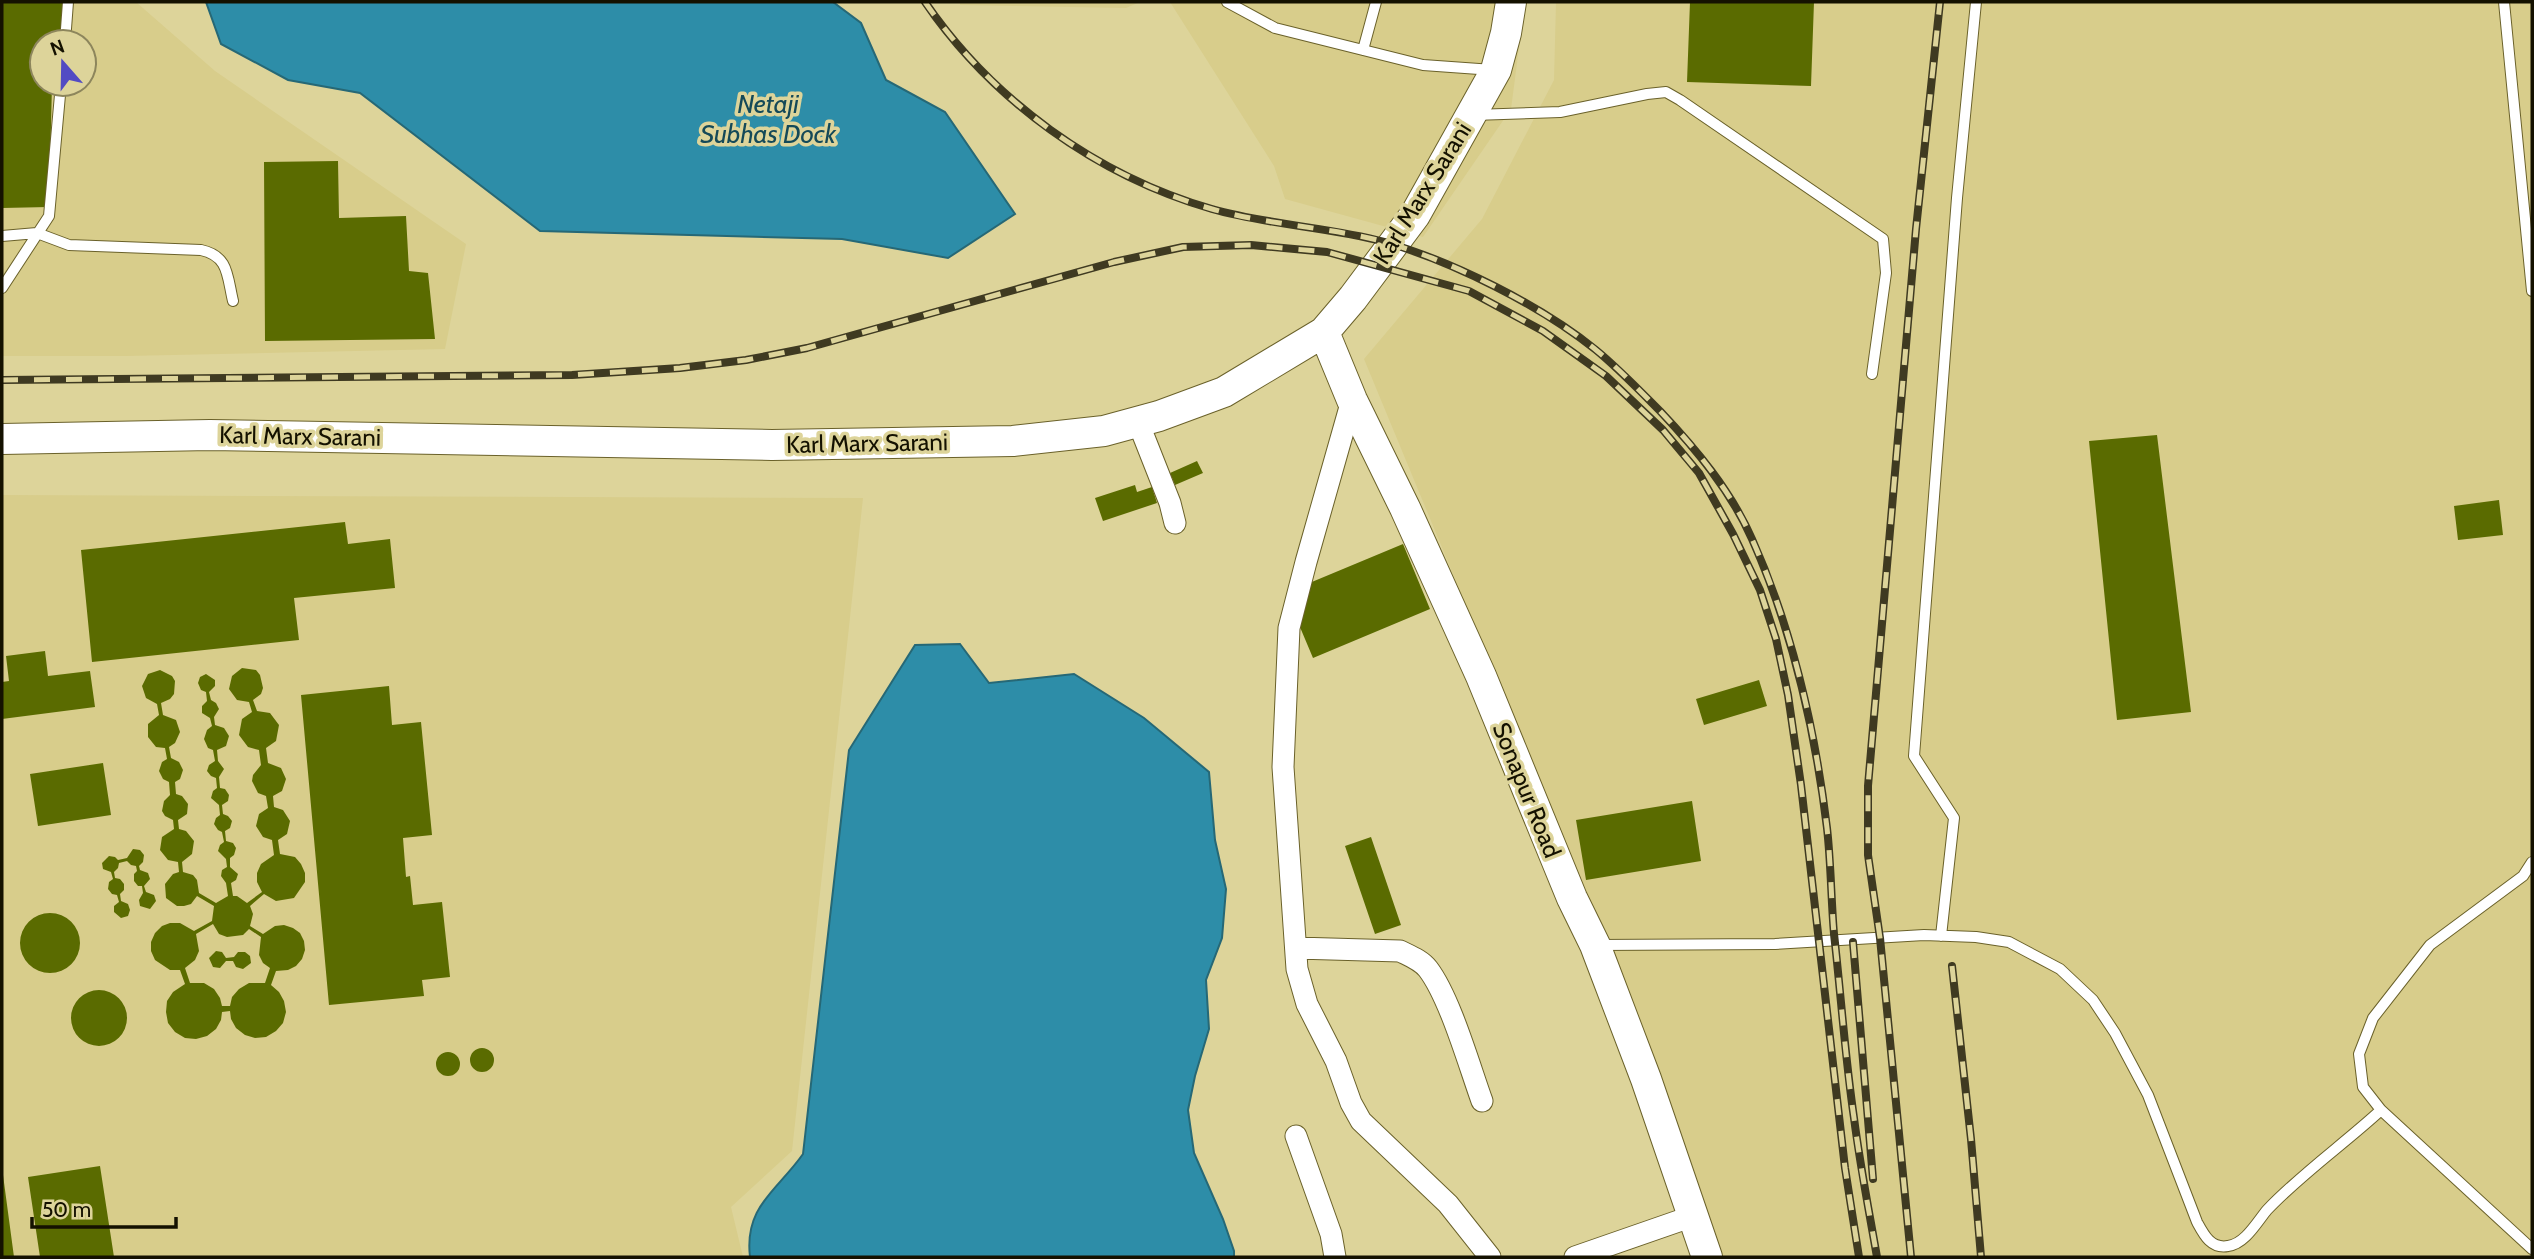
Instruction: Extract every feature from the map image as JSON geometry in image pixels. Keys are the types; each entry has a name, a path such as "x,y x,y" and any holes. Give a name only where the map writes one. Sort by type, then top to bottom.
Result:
{"main road":[{"name":"Karl Marx Sarani","path":"2,439 210,435 772,445 1013,441 1104,431 1138,422 1224,392 1324,332 1415,215 1496,70 1511,2"},
{"name":"Sonapur Road","path":"1324,332 1352,400 1405,508 1481,676 1594,945 1646,1079 1707,1257"}],"street":[{"path":"1352,400 1289,628 1283,767 1297,969 1307,1004 1336,1061 1351,1103 1361,1121 1448,1204 1490,1257"},
{"path":"1138,422 1163,484 1175,523"},
{"path":"1296,948 1400,951 1415,958 1427,968 1440,990 1482,1101"},
{"path":"1296,1136 1331,1234 1335,1257"},
{"path":"1575,1257 1693,1216"}],"lane":[{"path":"66,28 68,2"},
{"path":"1227,2 1275,28 1423,65 1496,70"},
{"path":"1363,50 1376,2"},
{"path":"1941,936 1954,817 1914,756 1957,198 1976,2"},
{"path":"2504,2 2532,291"},
{"path":"1471,115 1560,112 1666,92 1680,100 1883,239 1886,273 1872,374"},
{"path":"2,288 49,216 60,98"},
{"path":"2,236 37,233 69,245 201,250 215,253 224,264 233,301"},
{"path":"2532,862 2522,876 2430,945 2372,1018 2359,1054 2363,1087 2381,1110 2532,1250"},
{"path":"1594,945 1775,944 1941,936 2009,942 2060,969 2093,1000 2115,1033 2148,1095 2197,1222 2204,1237 2214,1245 2227,1247 2245,1237 2269,1209 2381,1110"}],"shaded area":[{"path":"2,2 136,2 215,71 466,244 445,349 2,356"},
{"path":"960,2 1140,2 1126,8 960,5"},
{"path":"1170,2 1525,2 1511,109 1423,237 1285,199 1274,166"},
{"path":"1556,2 2532,2 2532,1257 1721,1257 1703,1199 1585,893 1364,359 1482,219 1554,80"},
{"path":"2,495 863,498 792,1151 731,1207 743,1257 2,1257"}],"water":[{"name":"Netaji Subhas Dock","path":"206,2 833,2 861,23 886,80 945,112 1015,214 948,258 842,239 540,231 360,93 288,80 221,44"},
{"path":"960,644 989,683 1074,674 1144,718 1209,772 1215,840 1226,889 1222,938 1206,980 1209,1029 1188,1110 1194,1153 1223,1219 1234,1257 750,1257 749,1239 757,1212 803,1154 849,750 915,645"}],"building":[{"path":"2,2 63,2 62,28 28,28 28,98 52,98 49,207 2,208"},
{"path":"1690,2 1814,2 1811,86 1687,82"},
{"path":"338,161 339,218 406,216 409,271 428,273 435,339 265,341 264,162"},
{"path":"2157,435 2191,712 2117,720 2089,441"},
{"path":"1197,461 1203,473 1175,485 1170,473"},
{"path":"1135,485 1137,492 1152,487 1157,503 1103,521 1095,498"},
{"path":"2499,500 2503,535 2458,540 2454,506"},
{"path":"345,522 348,544 390,539 395,588 294,598 299,640 92,662 81,550"},
{"path":"1403,544 1430,609 1313,658 1297,620 1307,584"},
{"path":"45,651 48,676 90,671 95,707 2,719 2,682 9,681 6,656"},
{"path":"242,668 256,670 263,688 261,694 253,700 257,711 270,713 279,725 276,741 266,748 268,763 281,768 286,779 282,791 273,796 274,807 283,810 290,821 287,834 278,840 280,854 295,857 305,873 305,882 294,898 276,901 264,894 250,906 253,914 250,926 263,934 275,926 293,928 300,933 305,950 296,966 276,971 271,985 284,1001 286,1012 283,1023 276,1031 266,1037 245,1035 236,1028 230,1011 222,1012 216,1029 207,1036 185,1038 175,1032 168,1023 166,1012 167,1001 173,992 185,984 180,970 170,970 155,960 151,942 162,926 170,923 180,923 194,931 212,921 214,906 197,896 191,904 184,906 177,906 166,898 165,884 173,874 179,872 178,862 168,860 160,850 162,837 174,829 173,820 162,811 164,801 170,795 169,782 163,779 159,771 162,762 167,759 165,748 156,747 148,737 148,724 159,715 157,704 146,698 142,686 148,674 160,670 172,676 175,681 174,694 161,703 163,715 176,720 180,732 175,743 169,747 171,758 179,762 183,770 180,779 175,782 176,794 182,796 188,804 187,814 178,820 179,829 186,831 194,841 192,854 182,862 183,872 193,875 197,880 199,893 216,903 228,896 226,883 221,876 222,870 227,867 226,859 218,851 224,842 222,832 214,824 220,815 219,805 211,798 217,788 216,778 207,771 209,765 215,761 213,750 208,748 204,739 207,730 212,726 210,718 202,713 202,706 207,701 206,692 201,690 198,683 200,677 206,674 215,680 215,686 209,692 211,700 219,709 214,717 215,725 224,728 229,736 226,746 217,750 218,761 224,769 219,777 220,788 225,789 229,795 228,801 222,805 223,814 232,821 230,828 225,831 226,841 233,843 236,848 230,858 230,867 238,874 236,880 231,883 233,896 247,903 262,892 257,882 257,873 261,864 274,855 272,840 263,837 256,826 259,814 268,808 266,796 258,793 252,781 261,765 259,750 248,747 239,735 242,719 252,712 249,702 237,700 229,689 232,676","holes":["213,924 219,934 227,937 243,935 249,929 261,937 259,955 263,963 270,968 265,983 249,983 239,989 232,997 230,1006 222,1006 214,989 204,983 190,983 185,968 195,960 199,951 196,934"]},
{"path":"1759,680 1767,706 1704,725 1696,699"},
{"path":"389,686 392,725 421,722 432,835 403,838 406,877 410,876 413,905 442,902 450,977 422,980 424,996 329,1005 301,695"},
{"path":"103,763 111,815 38,826 30,774"},
{"path":"1692,801 1701,861 1586,880 1576,820"},
{"path":"1371,837 1401,925 1375,934 1345,846"},
{"path":"133,849 140,850 144,855 140,870 148,873 150,879 144,886 146,892 154,895 156,901 150,909 140,906 139,900 143,893 142,886 138,886 134,881 136,866 127,861 119,863 114,872 115,878 124,884 124,890 120,894 121,901 128,904 130,910 128,916 121,918 114,912 114,906 119,902 117,895 108,889 109,882 113,879 111,872 103,869 102,863 109,856 118,860 127,858"},
{"path":"50,913 67,918 75,926 80,943 75,960 67,968 50,973 33,968 25,960 20,943 25,926 33,918"},
{"path":"216,951 222,952 226,958 234,957 238,952 245,952 250,956 251,963 243,969 236,967 233,961 226,961 220,968 213,967 209,958"},
{"path":"99,990 110,992 119,998 125,1007 125,1029 119,1038 110,1044 99,1046 88,1044 79,1038 73,1029 71,1018 73,1007 79,998 88,992"},
{"path":"482,1048 493,1055 494,1060 487,1071 482,1072 471,1065 470,1060 477,1049"},
{"path":"448,1052 459,1059 460,1064 453,1075 448,1076 437,1069 436,1064 443,1053"},
{"path":"100,1166 114,1257 40,1257 28,1177"},
{"path":"3,1175 14,1257 2,1257"}],"railway":[{"path":"925,2 952,38 1015,102 1050,130 1128,177 1169,195 1212,209 1385,242 1439,261 1523,301 1574,333 1621,372 1673,425 1712,471 1734,504 1767,574 1791,645 1809,717 1827,828 1834,934 1851,1095 1877,1257"},
{"path":"1911,1257 1880,938 1868,855 1868,786 1916,229 1940,2"},
{"path":"2,380 572,375 680,368 746,360 807,348 1114,262 1183,247 1251,245 1327,252 1469,291 1543,331 1606,376 1663,430 1699,473 1760,590 1776,639 1788,695 1801,785 1845,1168 1859,1257"},
{"path":"1853,942 1873,1179"},
{"path":"1952,966 1981,1257"}]}
